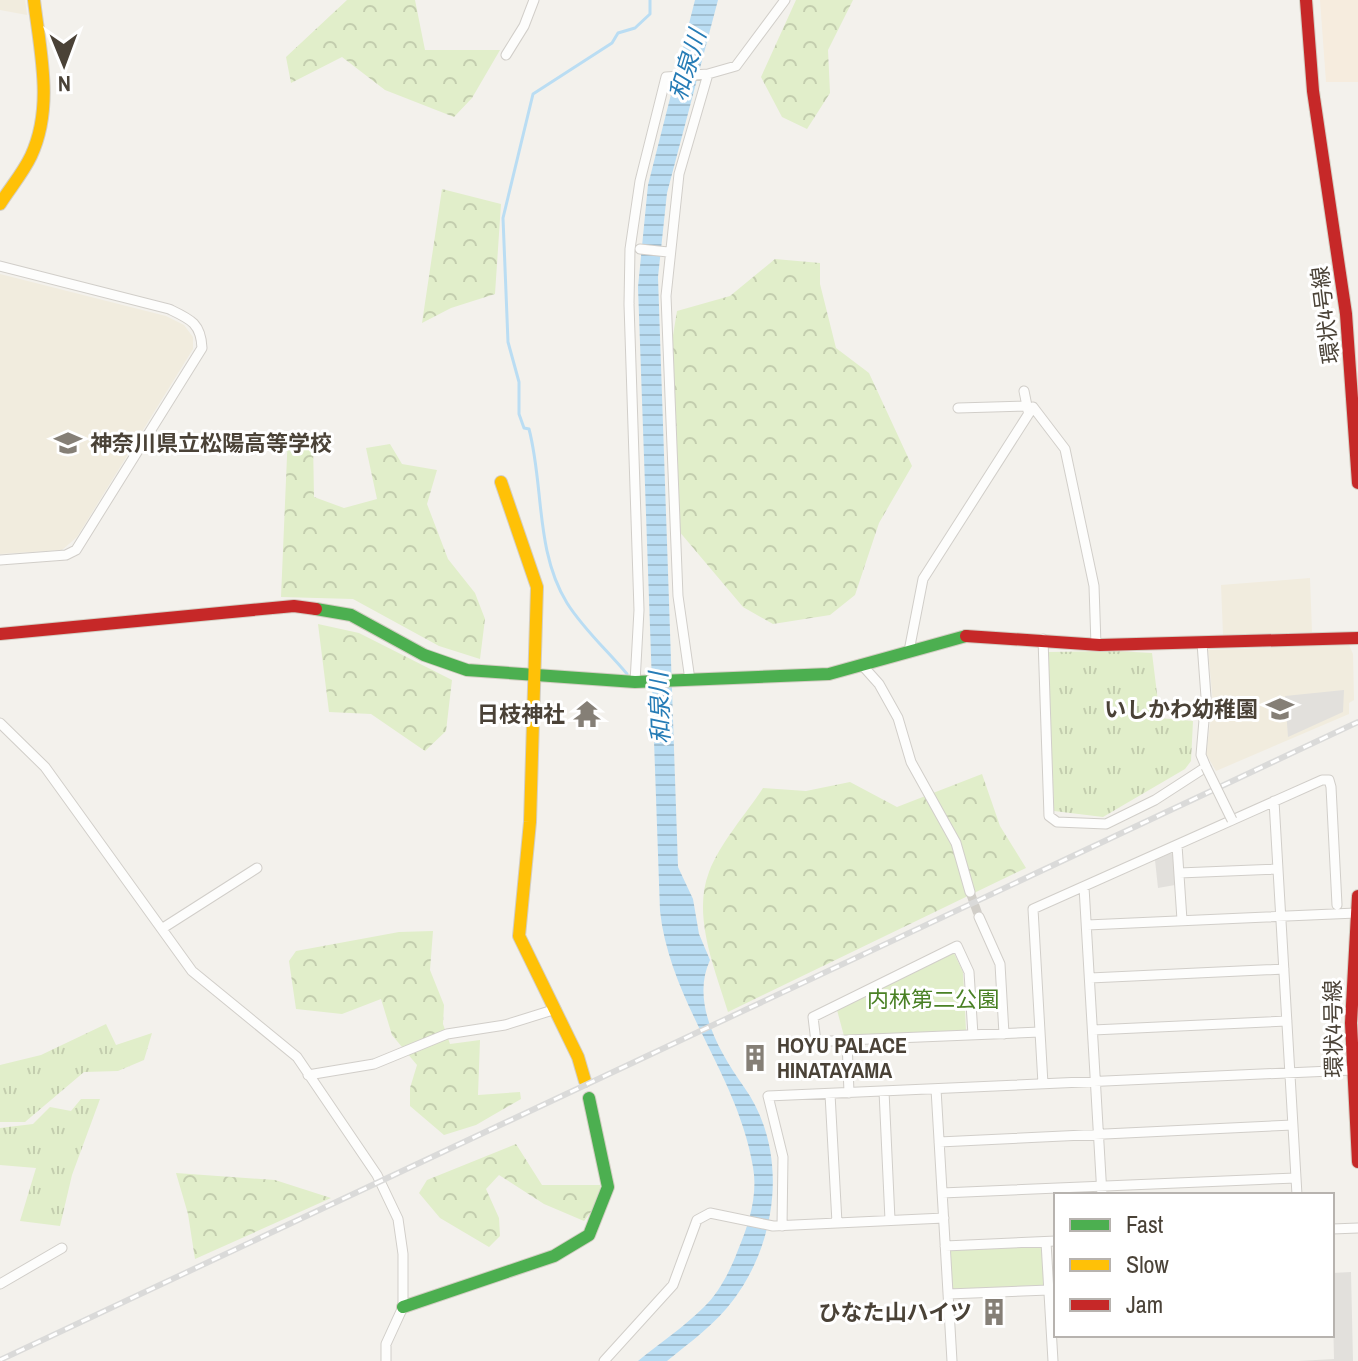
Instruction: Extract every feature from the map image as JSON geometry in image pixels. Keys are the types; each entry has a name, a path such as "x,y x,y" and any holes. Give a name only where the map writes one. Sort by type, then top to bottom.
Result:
{"street":[{"path":"0,204 22,172 42,128 44,89 34,0"},
{"path":"506,55 524,26 534,0"},
{"path":"635,682 639,610 629,304 630,249 640,181 666,77 727,70 743,61 785,0"},
{"name":"環状4号線","path":"1306,0 1313,91 1352,314 1358,483"},
{"path":"690,680 678,596 664,251 701,74"},
{"path":"640,249 664,251"},
{"path":"0,266 169,309 194,320 202,331 202,348 76,550 66,555 0,560"},
{"path":"909,651 923,579 1013,443 1027,408 1024,391"},
{"path":"958,408 1033,407 1065,449 1094,586 1096,645"},
{"path":"501,482 534,573 536,675 530,822 519,936 578,1057 585,1081"},
{"path":"0,634 294,606 314,607 351,615 446,665 467,670 635,682 795,678 862,665 959,636 1043,639 1096,645 1358,638"},
{"path":"1043,639 1049,816 1057,822 1106,824 1155,800 1206,767"},
{"path":"1202,643 1206,697 1201,755 1232,820"},
{"path":"862,665 879,684 898,718 911,762 956,843 970,892"},
{"path":"0,723 45,767 192,971 271,1032 297,1057 377,1175 398,1219 403,1254 403,1307 386,1344 386,1361"},
{"path":"1043,1084 1033,909 1322,780 1329,780 1337,905"},
{"path":"1274,801 1297,1193"},
{"path":"1177,845 1182,920"},
{"path":"163,928 257,868"},
{"path":"1179,873 1278,869"},
{"path":"1084,887 1102,1191"},
{"name":"環状4号線","path":"1358,896 1352,979 1358,1162"},
{"path":"1087,925 1356,913"},
{"path":"979,917 1000,964 1004,1034"},
{"path":"973,1035 969,972 957,946 812,1013 816,1042 847,1040 1004,1034 1040,1032"},
{"path":"1090,978 1284,969"},
{"path":"308,1075 374,1064 447,1034 505,1025 556,1009"},
{"path":"1093,1030 1287,1021"},
{"path":"847,1040 849,1093"},
{"path":"782,1226 783,1157 768,1096 1353,1070"},
{"path":"936,1089 952,1361"},
{"path":"884,1091 890,1220"},
{"path":"830,1094 837,1223"},
{"path":"403,1307 554,1256 589,1235 608,1187 589,1098"},
{"path":"939,1142 1293,1125"},
{"path":"942,1193 1102,1191 1296,1178"},
{"path":"604,1361 673,1285 697,1220 710,1213 782,1226 944,1218"},
{"path":"1334,1229 1358,1228"},
{"path":"945,1246 1051,1242 1049,1290 1053,1361"},
{"path":"0,1284 62,1248"},
{"path":"948,1294 1049,1290"}],"shaded area":[{"path":"0,0 25,0 27,15 0,10"},
{"path":"1320,0 1358,0 1358,82 1326,82"},
{"name":"神奈川県立松陽高等学校","path":"0,274 166,316 184,325 193,337 193,349 77,537 62,550 0,554"},
{"name":"いしかわ幼稚園","path":"1310,578 1312,632 1223,635 1221,585"},
{"name":"いしかわ幼稚園","path":"1349,645 1353,654 1354,700 1349,703 1349,714 1216,771 1206,754 1213,703 1208,650"},
{"path":"1344,690 1343,712 1288,737 1285,696"},
{"path":"1171,853 1174,855 1175,885 1158,888 1155,860"},
{"path":"1351,1272 1353,1361 1298,1361 1334,1359 1334,1273"}],"green space":[{"path":"347,0 415,0 425,50 500,50 472,98 454,117 385,90 342,57 291,83 286,57"},
{"path":"796,0 853,0 828,50 830,93 807,129 782,117 761,77"},
{"path":"442,189 501,204 495,294 451,308 422,323"},
{"path":"775,259 820,263 820,284 836,348 869,373 912,466 879,523 855,595 830,615 773,624 743,607 678,530 667,372 677,311 730,296"},
{"path":"288,433 313,441 314,497 344,508 377,499 366,448 390,444 402,464 437,470 427,504 448,559 475,593 485,619 480,659 439,646 353,599 281,597"},
{"path":"318,624 359,633 452,680 446,731 425,751 371,714 329,712"},
{"path":"1048,652 1152,653 1160,718 1193,721 1191,761 1185,769 1103,817 1054,811"},
{"path":"982,774 1000,826 1026,868 728,1012 707,942 704,889 720,850 763,788 806,791 850,782 897,807"},
{"path":"433,931 430,970 444,1005 443,1024 450,1044 480,1040 478,1095 520,1092 521,1099 476,1125 444,1135 410,1106 410,1088 417,1065 392,1035 381,999 342,1014 296,1009 289,961 296,951 399,932"},
{"name":"内林第二公園","path":"954,953 963,972 966,1030 844,1036 837,1010"},
{"path":"106,1024 116,1045 152,1033 144,1060 118,1071 84,1072 25,1122 0,1122 0,1065 41,1055"},
{"path":"81,1099 100,1099 72,1175 60,1226 20,1221 36,1168 0,1165 0,1128 33,1124 50,1107 71,1111"},
{"path":"516,1144 542,1185 600,1185 600,1200 584,1221 544,1204 499,1175 486,1189 499,1218 500,1236 489,1247 440,1218 419,1193 427,1180"},
{"path":"176,1173 275,1180 331,1198 195,1259 188,1214"},
{"path":"1042,1245 1045,1285 952,1289 949,1251"}],"water":[{"name":"和泉川","path":"695,0 718,0 667,193 658,277 678,867 693,899 699,934 710,960 704,993 710,1027 758,1112 768,1138 772,1194 760,1250 749,1276 727,1308 667,1361 638,1361 696,1314 720,1288 746,1230 754,1188 753,1167 745,1133 734,1101 677,977 666,945 660,911 638,287 648,185"}],"waterway":[{"path":"627,674 567,603 550,562 534,451 529,429 524,428 519,414 519,382 508,342 503,218 533,94 612,43 618,33 635,28 650,14 650,0"}],"tunnel":[{"path":"970,892 979,917"}],"railway":[{"path":"0,1360 1358,722"}],"traffic: fast":[{"path":"316,609 351,615 424,655 467,670 635,682 829,674 966,636"},
{"path":"403,1307 554,1256 589,1235 608,1187 589,1098"}],"traffic: slow":[{"path":"0,204 31,156 42,118 42,59 34,0"},
{"path":"501,482 537,587 530,822 519,936 578,1057 585,1081"}],"traffic: jam":[{"path":"1306,0 1313,91 1346,314 1358,483"},
{"path":"0,634 294,606 316,609"},
{"path":"966,636 1100,645 1358,638"},
{"path":"1358,896 1351,1023 1358,1162"}],"place":[{"name":"神奈川県立松陽高等学校","path":"68,443"},
{"name":"いしかわ幼稚園","path":"1280,709"},
{"name":"日枝神社","path":"587,714"},
{"name":"HOYU PALACE HINATAYAMA","path":"755,1058"},
{"name":"ひなた山ハイツ","path":"994,1312"}]}
